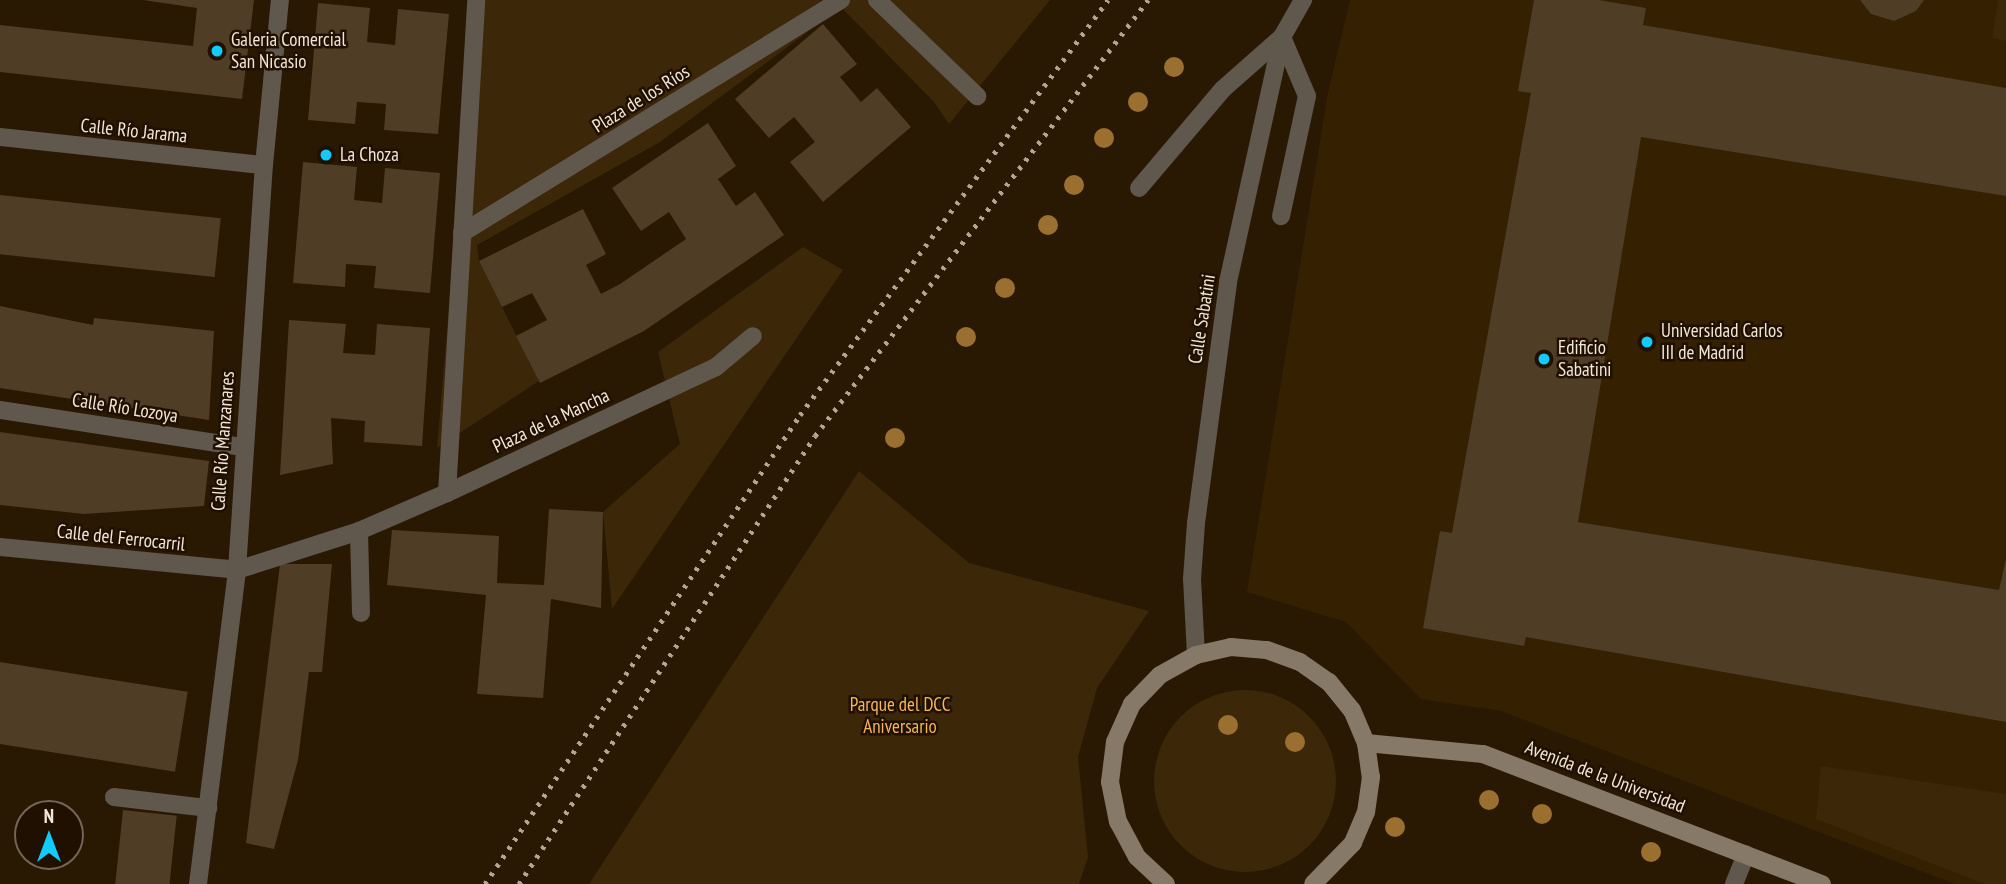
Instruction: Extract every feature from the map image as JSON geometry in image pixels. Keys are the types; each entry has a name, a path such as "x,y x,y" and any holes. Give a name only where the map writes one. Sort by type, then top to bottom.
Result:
{"main road":[{"path":"1166,884 1137,857 1118,822 1110,782 1115,742 1132,704 1160,675 1196,655 1231,647 1267,650 1300,662 1329,682 1352,710 1366,743 1371,777 1366,811 1353,843 1313,884"},
{"name":"Avenida de la Universidad","path":"1366,743 1483,754 1822,884"}],"street":[{"name":"Calle Río Manzanares","path":"198,884 237,570 243,447 264,165 280,0"},
{"path":"447,493 476,0"},
{"name":"Plaza de los Ríos","path":"462,233 841,0"},
{"path":"877,0 977,96"},
{"name":"Calle Sabatini","path":"1196,655 1192,579 1203,454 1228,282 1282,37 1303,0"},
{"path":"1139,188 1223,89 1282,37 1307,96 1281,216"},
{"name":"Calle Río Jarama","path":"0,137 264,165"},
{"name":"Plaza de la Mancha","path":"237,570 359,531 447,493 716,367 753,335"},
{"name":"Calle Río Lozoya","path":"0,410 243,447"},
{"path":"359,531 361,613"},
{"name":"Calle del Ferrocarril","path":"0,547 237,570"},
{"path":"114,797 208,808"},
{"path":"1734,884 1746,854"}],"shaded area":[{"name":"Universidad Carlos III de Madrid","path":"1350,0 2006,0 2006,884 1955,884 1501,711 1421,699 1346,622 1247,592 1328,92"}],"green space":[{"path":"475,0 1050,0 949,124 934,102 841,7 660,142 477,245 479,261 539,381 437,448"},
{"path":"1998,0 2006,0 2006,41 1992,38"},
{"path":"803,247 843,270 612,609 603,512 680,444 658,352"},
{"name":"Parque del DCC Aniversario","path":"859,471 969,563 1149,611 1097,688 1078,757 1088,857 1079,884 589,884"},
{"path":"1245,690 1280,697 1309,717 1329,746 1336,781 1329,816 1309,845 1280,865 1245,872 1210,865 1181,845 1161,816 1154,781 1161,746 1181,717 1210,697"},
{"path":"1821,766 2006,794 2006,884 1985,884 1816,819"}],"building":[{"path":"143,0 254,0 242,99 0,72 0,25 193,46 197,8"},
{"name":"Edificio Sabatini","path":"1534,0 1599,0 1646,8 1643,25 2006,88 2006,196 1641,137 1578,522 1999,590 2006,559 2006,722 1526,637 1524,646 1423,628 1440,531 1452,533 1531,93 1518,91"},
{"path":"1860,0 1924,0 1916,11 1894,21 1871,14"},
{"path":"318,3 370,8 367,42 395,45 398,9 449,14 438,134 384,130 386,104 357,102 355,124 308,120"},
{"path":"823,24 857,64 840,77 861,102 877,88 911,127 823,202 790,162 815,142 794,117 769,138 735,99"},
{"path":"708,123 736,166 718,179 736,206 755,192 784,235 644,331 540,383 516,336 547,320 532,293 502,307 479,261 583,209 606,254 586,265 601,294 620,284 686,239 669,212 641,231 612,188"},
{"path":"303,162 357,167 354,200 382,203 385,168 440,173 430,293 374,288 376,266 346,264 345,287 293,283"},
{"path":"0,195 221,218 215,277 0,254"},
{"path":"0,306 93,325 94,318 214,331 209,420 0,388"},
{"path":"289,320 346,324 343,353 375,355 377,324 430,328 422,446 364,442 365,421 331,418 333,464 280,475"},
{"path":"0,432 209,461 204,506 84,514 0,505"},
{"path":"549,509 603,512 601,608 551,599 543,698 477,694 486,595 387,585 392,530 499,536 497,583 544,585"},
{"path":"280,564 332,564 322,672 309,672 298,760 274,849 246,843"},
{"path":"0,662 188,692 175,772 0,744"},
{"path":"123,810 177,816 170,884 115,884"}],"railway":[{"path":"485,884 800,415 1108,0"},
{"path":"519,884 815,436 1148,0"}],"place":[{"name":"Galeria Comercial San Nicasio","path":"217,51"},
{"name":"La Choza","path":"326,155"},
{"name":"Universidad Carlos III de Madrid","path":"1647,342"},
{"name":"Edificio Sabatini","path":"1544,359"}]}
